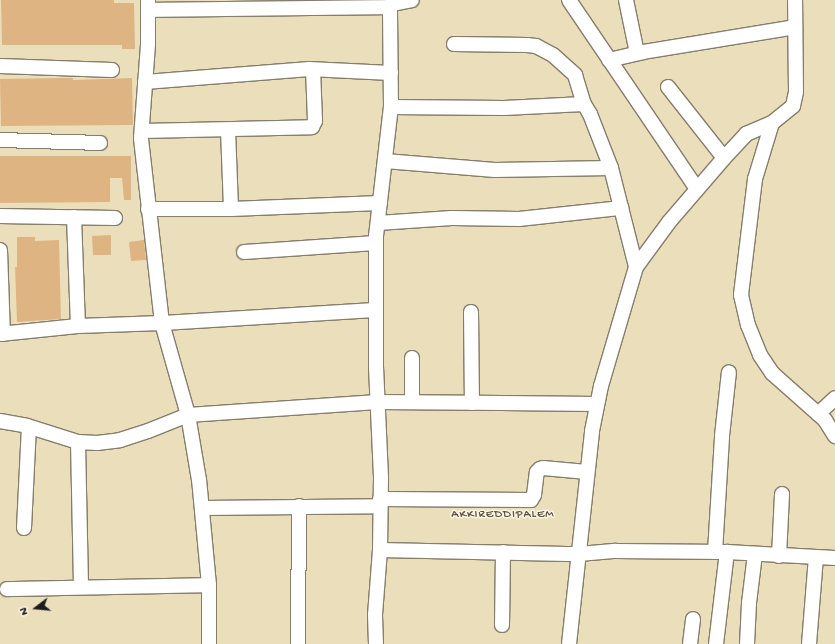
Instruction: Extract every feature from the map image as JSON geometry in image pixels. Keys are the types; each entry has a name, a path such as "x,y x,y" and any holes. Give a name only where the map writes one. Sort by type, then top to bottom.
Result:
{"street":[{"path":"209,644 209,585 199,480 188,414 162,323 148,209 142,131 148,5 304,4 390,7 392,4 412,0"},
{"path":"569,0 697,189"},
{"path":"628,0 637,53"},
{"path":"569,644 587,472 601,386 636,267 669,222 746,134 772,123 789,111 793,106 795,99 795,0"},
{"path":"376,644 375,615 380,550 380,502 376,243 391,107 390,7"},
{"path":"609,60 637,53 795,27"},
{"path":"454,44 527,44 536,46 559,60 575,75 584,104 590,114 611,168 636,267"},
{"path":"0,66 112,70"},
{"path":"144,82 314,70 391,73"},
{"path":"142,131 312,127 315,121 314,70"},
{"path":"668,87 724,158"},
{"path":"391,107 504,108 584,104"},
{"path":"772,123 755,179 741,295 748,326 760,355 772,373 825,420 835,436"},
{"path":"228,130 231,209"},
{"path":"0,140 100,142"},
{"path":"385,160 495,170 611,168"},
{"path":"148,209 231,209 380,203"},
{"path":"378,223 452,218 519,219 621,208"},
{"path":"0,216 115,218"},
{"path":"74,217 78,326"},
{"path":"244,252 376,243"},
{"path":"0,250 1,334 78,326 162,323 376,310"},
{"path":"471,312 472,403"},
{"path":"412,358 412,402"},
{"path":"716,644 721,552 722,436 729,372"},
{"path":"818,414 835,398"},
{"path":"0,421 29,427 78,442 97,443 120,440 148,431 188,414 378,402 598,404"},
{"path":"24,528 29,427"},
{"path":"78,442 81,587"},
{"path":"202,508 299,506 380,502 531,500 534,496 537,472 540,469 587,472"},
{"path":"779,556 782,494"},
{"path":"298,644 299,506"},
{"path":"380,550 579,554 616,551 721,552 835,558"},
{"path":"502,625 503,552"},
{"path":"747,644 755,554"},
{"path":"809,644 816,557"},
{"path":"7,589 209,585"},
{"path":"690,644 693,619"}],"building":[{"path":"1,0 114,0 114,3 134,3 135,49 122,49 122,45 2,45"},
{"path":"73,78 73,80 132,78 133,125 1,126 0,79"},
{"path":"0,156 131,156 131,200 124,200 122,178 110,178 110,202 0,203"},
{"path":"111,235 111,255 93,255 92,236"},
{"path":"17,237 35,237 35,241 59,240 61,319 17,322 15,267 17,267"},
{"path":"144,240 146,260 131,261 129,242"}],"district":[{"name":"AKKIREDDIPALEM","path":"503,516"}]}
